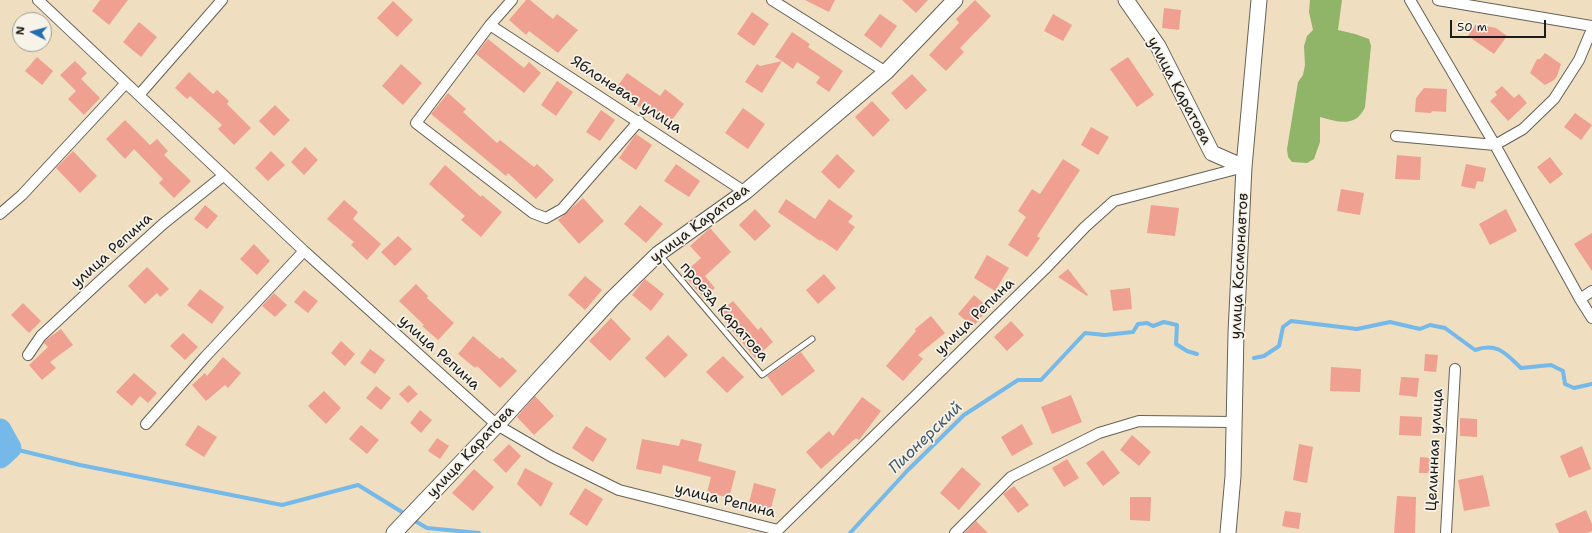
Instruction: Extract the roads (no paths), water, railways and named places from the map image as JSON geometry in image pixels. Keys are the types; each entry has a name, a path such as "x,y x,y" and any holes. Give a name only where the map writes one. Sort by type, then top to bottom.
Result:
{"street":[{"name":"улица Репина","path":"38,0 223,176 497,425 552,457 619,490 778,530 1114,200 1244,167"},
{"path":"139,95 222,0"},
{"path":"512,0 490,25 416,123 533,213 546,218 562,209 639,122"},
{"path":"772,0 886,72"},
{"name":"улица Каратова","path":"394,533 497,425 613,298 658,254 745,192 886,72 955,0"},
{"name":"улица Каратова","path":"1126,0 1158,46 1212,153 1244,167"},
{"name":"улица Космонавтов","path":"1228,533 1233,476 1237,325 1244,167 1259,0"},
{"path":"1410,0 1495,145 1592,318"},
{"path":"1438,0 1592,26"},
{"name":"Яблоневая улица","path":"490,25 745,192"},
{"path":"1396,136 1495,145 1523,128 1554,99 1579,60 1592,29"},
{"path":"0,214 22,195 126,83"},
{"name":"улица Репина","path":"28,355 41,336 106,276 163,224 223,176"},
{"path":"146,424 205,357 304,251"},
{"path":"1580,299 1592,291"},
{"name":"Целинная улица","path":"1446,533 1455,369"},
{"path":"955,533 1011,477 1099,433 1139,420 1234,422"}],"lane":[{"name":"проезд Каратова","path":"658,254 762,375 812,339"}],"waterway":[{"name":"Пионерский","path":"1254,358 1264,356 1279,346 1283,327 1291,321 1357,329 1390,322 1420,329 1430,325 1445,328 1475,350 1490,347 1496,348 1506,354 1521,368 1551,365 1563,371 1565,384 1574,388 1592,384"},
{"name":"Пионерский","path":"850,533 907,471 964,415 1018,380 1041,380 1085,333 1105,335 1133,332 1138,324 1147,323 1153,326 1164,322 1177,325 1176,344 1187,351 1197,354"},
{"path":"0,430 10,448 0,457"},
{"path":"10,448 80,465 282,505 358,485 402,512"},
{"name":"Пионерский","path":"415,521 427,528 479,533"}]}
